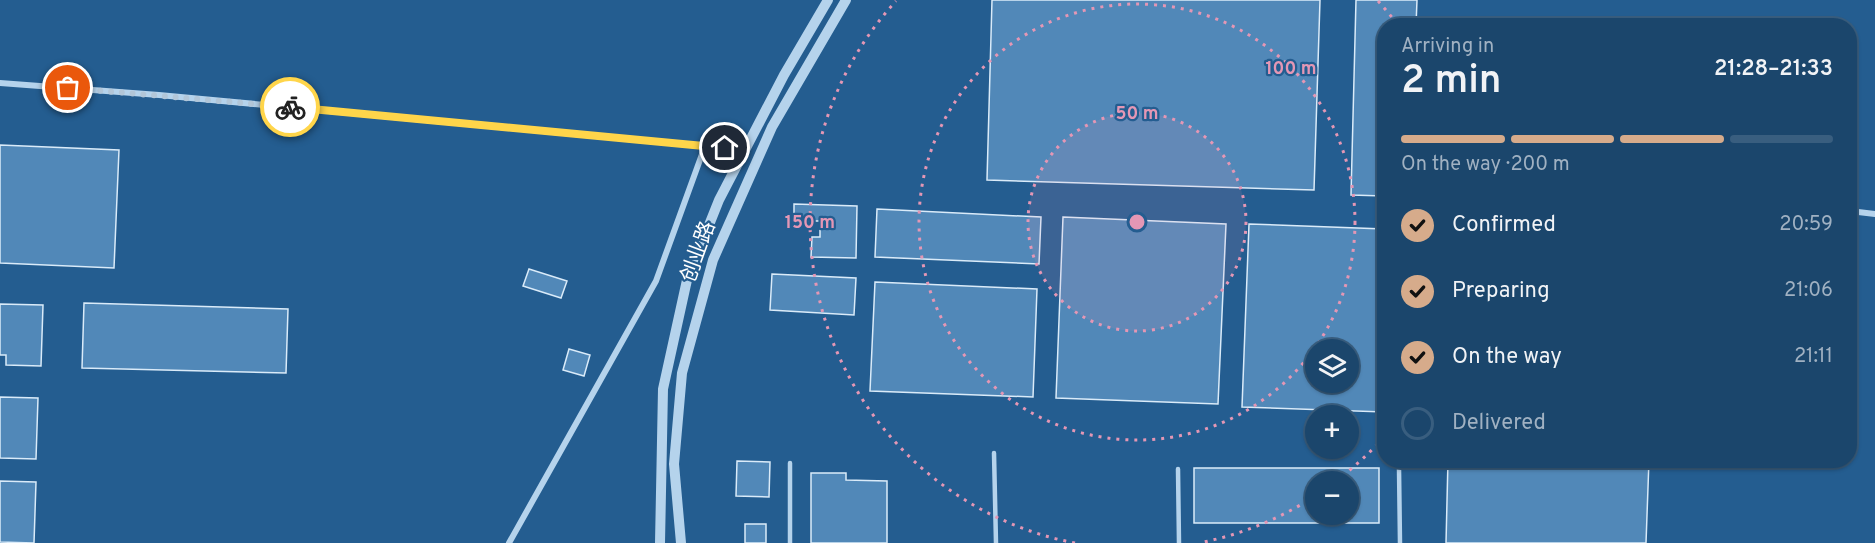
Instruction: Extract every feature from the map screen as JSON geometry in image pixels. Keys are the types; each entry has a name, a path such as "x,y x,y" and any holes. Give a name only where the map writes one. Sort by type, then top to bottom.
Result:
{"street":[{"name":"创业路","path":"660,543 663,388 687,280 718,200 784,75 828,0"},
{"name":"创业路","path":"681,543 674,464 682,373 713,260 772,127 846,0"},
{"path":"0,83 171,96 744,150"},
{"path":"509,543 656,281 705,146"},
{"path":"1857,212 1875,214"}],"lane":[{"path":"994,453 996,543"},
{"path":"790,462 790,543"},
{"path":"1399,468 1400,543"},
{"path":"1178,469 1179,543"}],"building":[{"path":"992,0 1320,0 1314,190 987,180"},
{"path":"1356,0 1417,0 1416,18 1377,18 1377,196 1351,195"},
{"path":"0,145 119,150 114,268 0,263"},
{"path":"794,204 857,206 856,258 811,257 812,237 820,237 820,221 794,221"},
{"path":"877,209 1041,217 1039,264 875,257"},
{"path":"1063,217 1226,224 1218,404 1056,398"},
{"path":"1249,224 1377,229 1377,412 1359,411 1359,405 1305,405 1305,409 1242,407"},
{"path":"529,269 567,281 561,298 523,286"},
{"path":"772,274 856,278 854,315 770,310"},
{"path":"875,282 1037,289 1033,397 870,391"},
{"path":"84,303 288,309 286,373 82,368"},
{"path":"0,304 43,305 41,366 6,365 6,355 0,355"},
{"path":"569,349 590,355 584,376 563,370"},
{"path":"0,397 38,398 36,459 0,458"},
{"path":"737,461 770,462 769,497 736,496"},
{"path":"1194,468 1379,468 1379,523 1359,523 1359,471 1305,471 1305,523 1194,523"},
{"path":"1448,468 1649,468 1646,543 1446,543"},
{"path":"811,473 846,473 846,480 887,481 887,543 811,543"},
{"path":"0,481 36,482 34,543 0,542"},
{"path":"745,524 766,524 766,543 745,543"}],"way so far":[{"path":"68,88 290,107"}],"route":[{"path":"290,107 725,148"}]}
